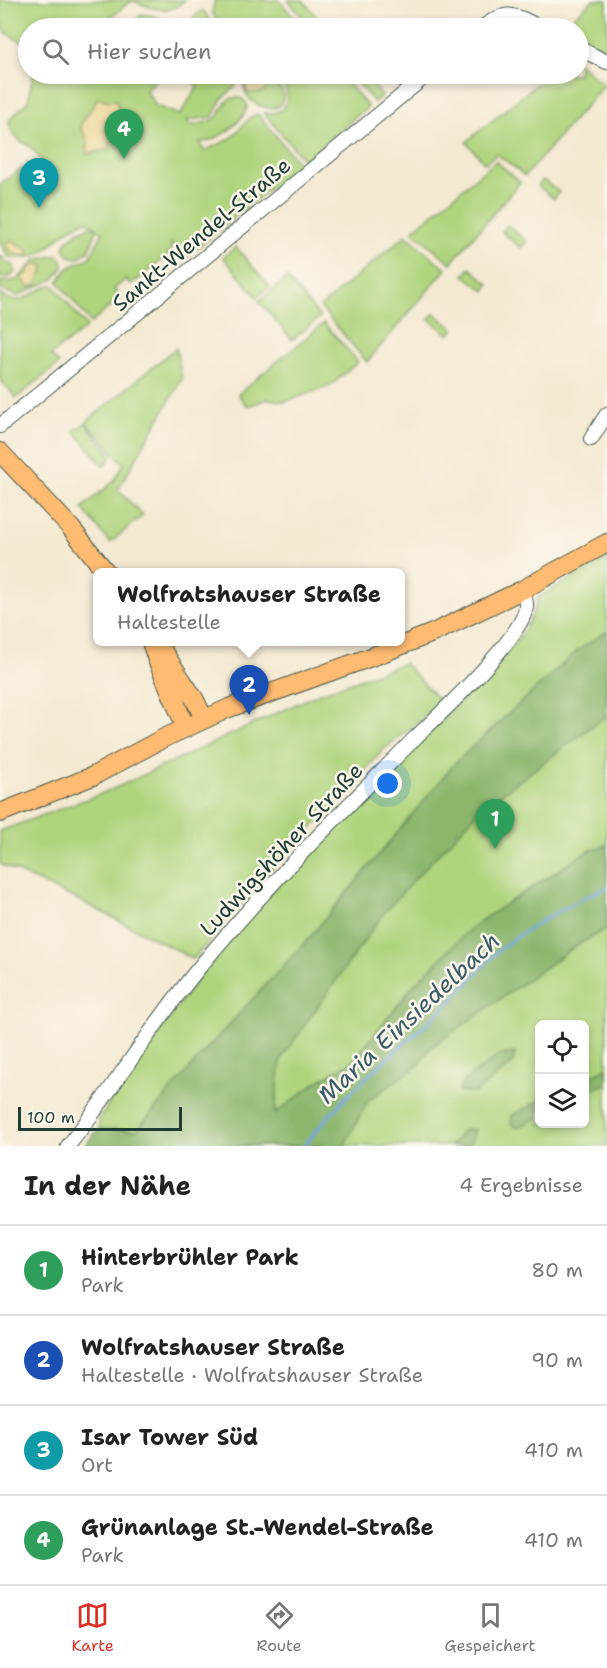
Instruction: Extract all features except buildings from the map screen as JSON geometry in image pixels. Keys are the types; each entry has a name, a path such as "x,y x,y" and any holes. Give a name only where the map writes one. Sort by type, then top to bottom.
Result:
{"main road":[{"path":"0,452 71,528 102,568"},
{"path":"405,644 522,590 607,543"},
{"path":"154,646 186,728"},
{"path":"157,646 164,652 195,699 204,719"},
{"path":"0,813 93,776 229,708 400,646"}],"street":[{"path":"497,18 506,14 519,18"},
{"path":"589,53 607,62"},
{"name":"Sankt-Wendel-Straße","path":"0,426 416,84"},
{"path":"591,439 607,414"},
{"name":"Ludwigshöher Straße","path":"68,1146 157,1022 202,964 257,900 487,667 523,618 526,607 522,590"}],"green space":[{"path":"0,0 185,0 167,10 133,1 110,16 112,18 18,18 18,39 7,33 0,18"},
{"path":"215,0 279,0 294,18 215,18 212,13"},
{"path":"288,0 303,0 318,18 303,18"},
{"path":"593,0 607,0 607,49 589,40 589,18 572,18"},
{"path":"204,11 208,18 193,18"},
{"path":"141,14 158,18 138,18"},
{"path":"589,72 604,85 525,176 497,154 485,163 466,142 537,84 589,84"},
{"path":"31,84 152,84 146,90 156,106 180,115 198,86 195,84 236,84 222,99 212,117 187,120 191,126 211,121 218,116 227,101 235,97 241,98 247,104 242,117 229,130 214,139 200,142 204,151 230,139 251,117 258,114 299,164 185,258 171,243 168,255 131,285 126,279 114,289 119,299 91,323 58,282 68,268 89,258 103,232 85,220 67,231 41,253 19,258 9,257 0,243 0,184 21,169 33,171 39,179 40,189 48,193 53,186 58,185 34,151 15,136 9,124 10,119 28,101"},
{"path":"244,84 272,84 282,90 283,99 280,105 273,108 266,107 250,99 245,92"},
{"path":"282,84 348,84 368,107 304,160 264,113 272,113 283,108 287,98"},
{"path":"359,84 372,84 382,96 374,102"},
{"path":"496,161 520,182 451,263 412,231"},
{"path":"543,180 559,192 554,199 538,186"},
{"path":"507,225 527,241 521,248 502,232"},
{"path":"92,226 97,230 89,250 78,258 69,256 64,248 68,240"},
{"path":"406,235 446,269 367,362 320,307"},
{"path":"236,247 270,287 257,297 223,257"},
{"path":"0,255 14,266 15,272 10,277 0,278"},
{"path":"58,255 63,267 54,279 17,296 0,289 0,282 17,280 36,260"},
{"path":"470,268 489,284 485,291 464,275"},
{"path":"287,278 320,317 292,340 259,301"},
{"path":"53,285 87,327 51,355 59,364 16,398 0,379 0,294 7,299 21,299"},
{"path":"434,313 454,329 449,335 429,319"},
{"path":"324,323 358,362 330,386 285,402 268,399 247,406 238,394"},
{"path":"176,348 182,379 118,490 143,515 110,543 82,508 114,481 124,464 86,422"},
{"path":"85,423 112,456 104,466 74,431"},
{"path":"607,559 607,1146 137,1146 136,1130 99,1129 99,1118 205,968 261,902 490,672 512,647 535,608 538,597"},
{"path":"607,631 607,715 479,811 383,914 281,1059 275,1114 315,1083 353,1061 413,986 474,925 588,851 607,845 607,928 576,946 430,1048 419,1065 368,1101 344,1146 84,1146 99,1129 137,1130 204,1052 310,937 456,762 577,651"},
{"path":"404,663 442,703 384,749 332,808 260,880 194,959 80,901 0,864 0,831 111,790 318,694"},
{"path":"515,1053 513,1063 475,1093 458,1092 464,1081 500,1055"},
{"path":"607,1068 607,1083 589,1092 589,1077"},
{"path":"535,1103 535,1119 518,1128 511,1124 512,1115"},
{"path":"475,1129 470,1146 450,1146 464,1130"}],"sand":[{"path":"267,84 268,87 262,92 249,93 246,85"},
{"path":"98,98 116,100 121,120 111,133 110,149 87,154 88,141 80,126"},
{"path":"12,241 29,252 24,256 13,252 6,243"},
{"path":"32,265 43,265 44,268 36,285 29,287 22,278"}],"waterway":[{"name":"Maria Einsiedelbach","path":"304,1146 348,1095 439,1013 497,952 550,916 607,887"}],"place":[{"name":"Grünanlage St.-Wendel-Straße","path":"124,159"},
{"name":"Isar Tower Süd","path":"39,208"},
{"name":"Wolfratshauser Straße","path":"249,715"},
{"name":"Hinterbrühler Park","path":"495,849"}]}
